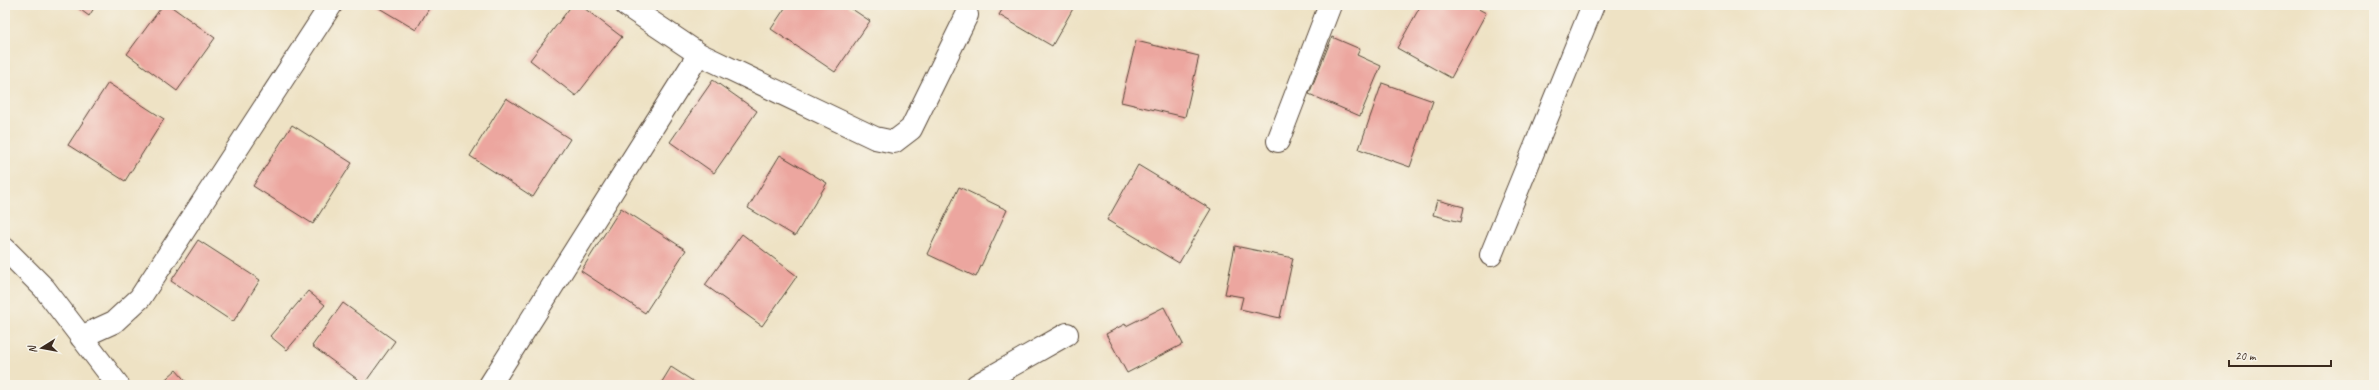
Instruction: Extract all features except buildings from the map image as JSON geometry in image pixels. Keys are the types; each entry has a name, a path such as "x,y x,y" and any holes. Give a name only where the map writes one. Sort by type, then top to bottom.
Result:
{"street":[{"path":"82,337 114,322 140,298 331,5"},
{"path":"626,5 699,54 875,138 894,142 911,129 968,15"},
{"path":"1278,141 1330,5"},
{"path":"1492,255 1593,5"},
{"path":"490,385 699,54"},
{"path":"5,249 44,288 118,385"},
{"path":"977,385 1067,334"}]}
